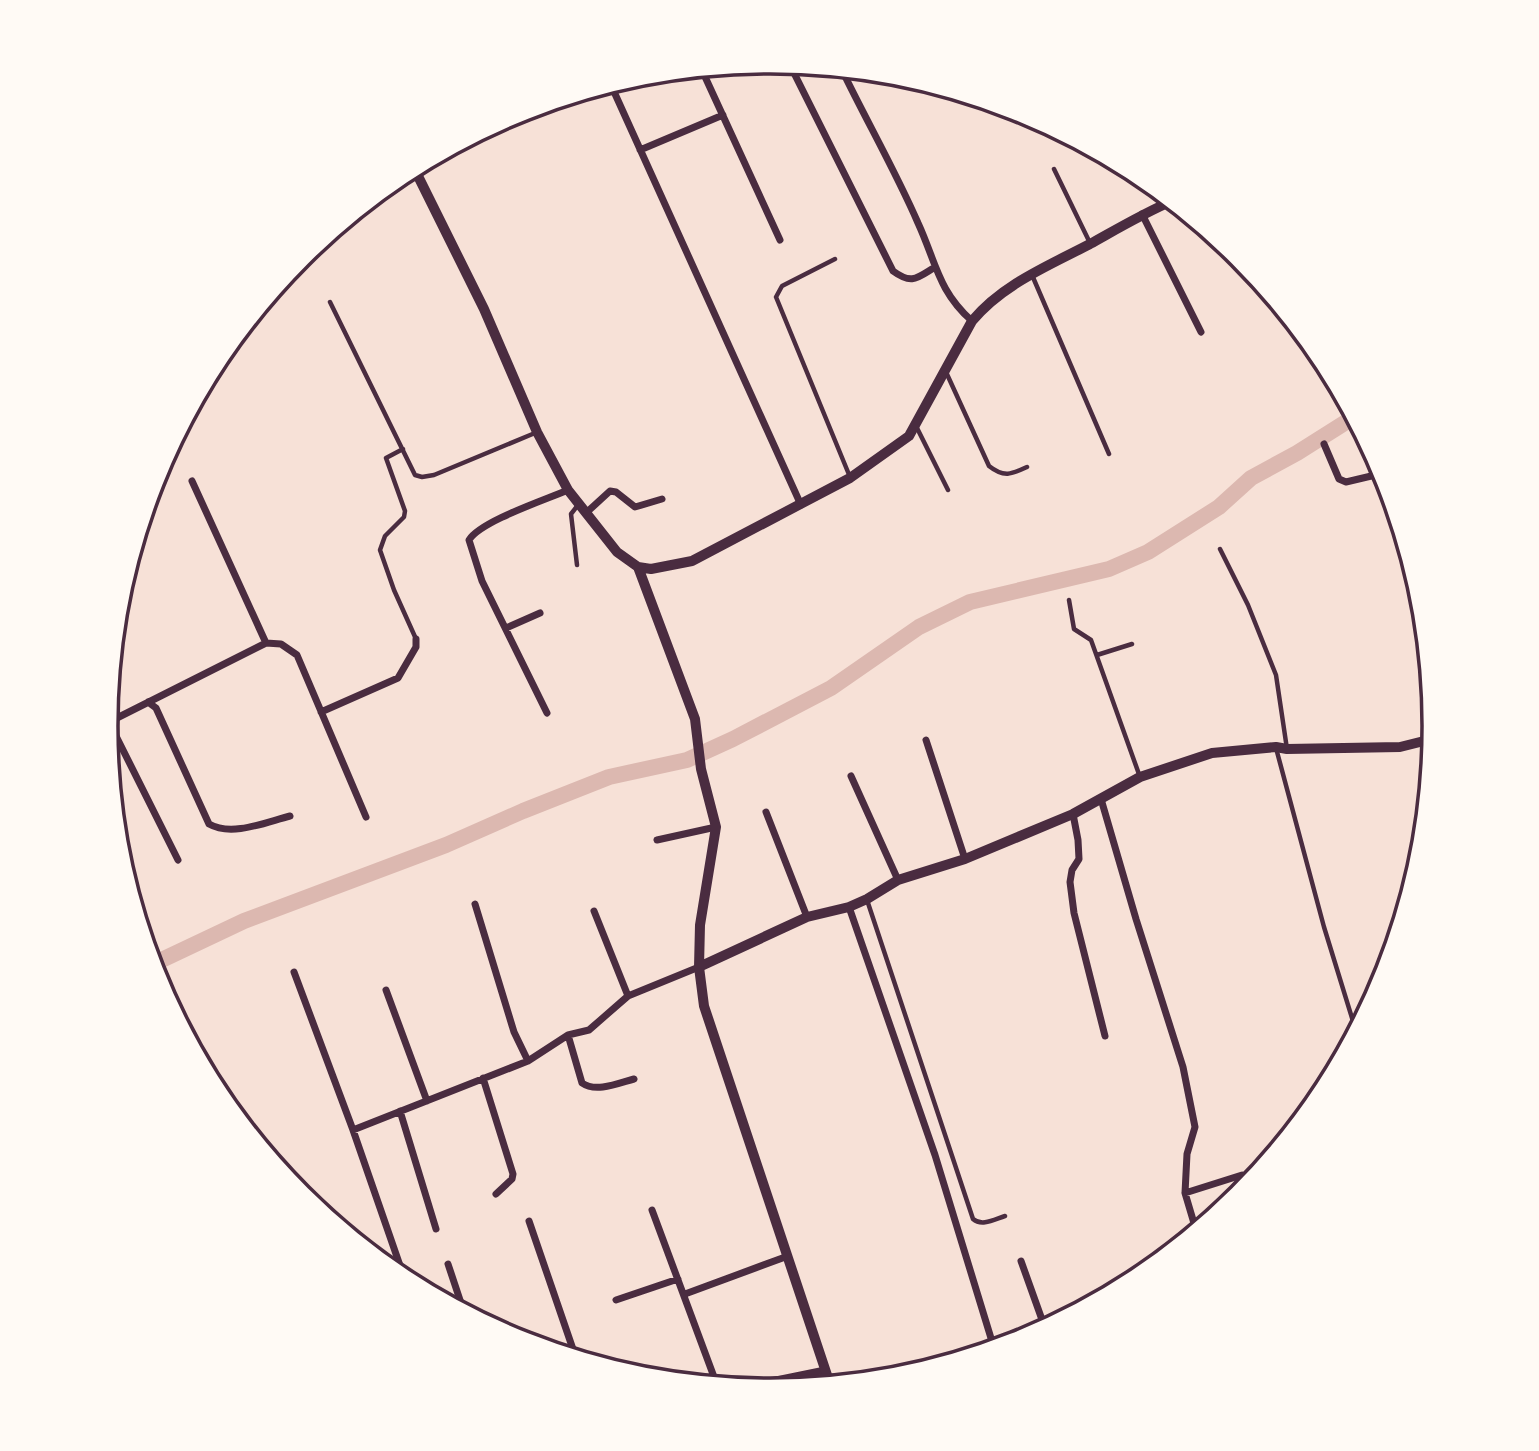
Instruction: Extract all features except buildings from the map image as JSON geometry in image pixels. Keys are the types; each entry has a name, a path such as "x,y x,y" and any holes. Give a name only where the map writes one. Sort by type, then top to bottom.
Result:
{"street":[{"path":"795,75 893,271 910,280 935,267"},
{"path":"705,77 780,240"},
{"path":"846,78 919,223 943,288 972,321"},
{"path":"614,93 801,505"},
{"path":"640,150 723,115"},
{"path":"418,176 484,309 537,432 568,490 617,552 638,567 651,569 692,561 850,478 909,436 972,321 1011,285 1162,205"},
{"path":"1142,214 1201,332"},
{"path":"1324,443 1339,479 1346,482 1372,476"},
{"path":"192,481 266,643"},
{"path":"547,713 482,582 469,540 473,534 488,525 568,490"},
{"path":"582,508 610,491 616,492 635,507 662,499"},
{"path":"638,567 695,719 701,769 716,827 700,925 699,967 705,1006 827,1375"},
{"path":"506,628 540,613"},
{"path":"321,712 398,678 416,647 416,639"},
{"path":"117,718 266,643 281,644 297,655 366,817"},
{"path":"148,702 156,708 209,824 217,829 230,830 290,816"},
{"path":"926,740 964,859"},
{"path":"353,1130 528,1061 568,1035 589,1030 628,996 699,967 807,917 849,907 898,880 964,859 1073,814 1140,777 1212,753 1281,748 1400,747 1421,742"},
{"path":"118,744 178,860"},
{"path":"851,776 898,880"},
{"path":"1101,799 1183,1067 1195,1127 1187,1154 1185,1193 1193,1221"},
{"path":"766,812 807,917"},
{"path":"1073,814 1079,859 1072,870 1070,883 1074,913 1105,1035"},
{"path":"657,840 716,827"},
{"path":"475,904 514,1032 528,1061"},
{"path":"849,907 935,1155 991,1338"},
{"path":"594,911 628,996"},
{"path":"293,972 353,1130 399,1262"},
{"path":"386,990 427,1101"},
{"path":"568,1035 582,1083 586,1086 596,1087 634,1079"},
{"path":"483,1078 513,1174 512,1179 496,1194"},
{"path":"400,1111 436,1229"},
{"path":"1185,1193 1242,1175"},
{"path":"652,1210 713,1375"},
{"path":"529,1221 572,1347"},
{"path":"685,1294 788,1256"},
{"path":"1021,1261 1041,1318"},
{"path":"448,1264 460,1299"},
{"path":"616,1300 678,1279"},
{"path":"797,1377 825,1370"}],"lane":[{"path":"1054,169 1090,243"},
{"path":"835,260 782,286 776,297 850,478"},
{"path":"1032,274 1109,454"},
{"path":"330,302 415,475 434,475 537,432"},
{"path":"946,372 989,466 1002,475 1009,475 1027,467"},
{"path":"916,425 948,490"},
{"path":"402,449 386,458 405,511 404,517 385,536 380,550 416,639"},
{"path":"577,565 571,514 582,508"},
{"path":"1220,549 1248,605 1276,675 1281,748 1324,927 1352,1018"},
{"path":"1069,600 1074,629 1091,640 1140,777"},
{"path":"1097,655 1132,644"},
{"path":"867,899 973,1219 983,1223 1005,1216"}],"waterway":[{"path":"161,960 244,921 446,845 609,777 687,760 831,688 919,627 970,602 1109,569 1148,552 1219,507 1251,478 1346,422"}]}
